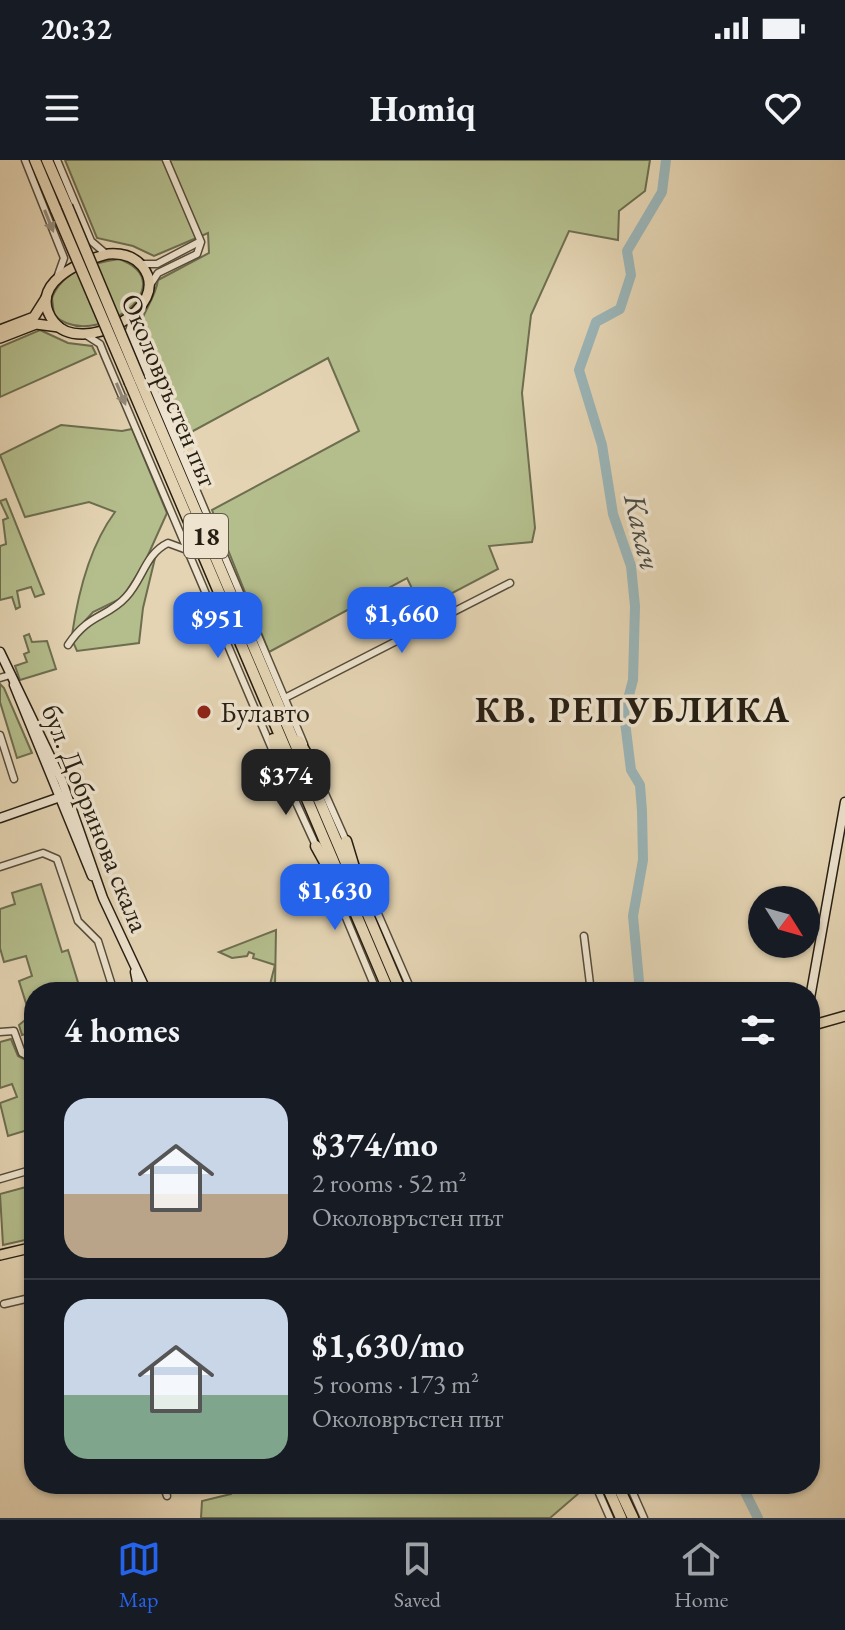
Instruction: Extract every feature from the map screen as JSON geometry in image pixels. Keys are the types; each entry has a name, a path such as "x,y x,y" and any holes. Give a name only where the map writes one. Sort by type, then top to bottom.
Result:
{"highway":[{"name":"Околовръстен път","path":"35,160 61,208 385,982"},
{"name":"Околовръстен път","path":"47,160 61,208"},
{"name":"Околовръстен път","path":"267,696 397,982"},
{"path":"267,696 312,764"},
{"path":"267,696 284,776"},
{"path":"346,841 371,922"},
{"path":"316,846 354,913"},
{"path":"612,1494 621,1518"},
{"path":"615,1494 633,1518"}],"main road":[{"path":"0,330 34,317 55,281 74,266 108,254 124,254 141,264 149,288 141,307 116,324 79,334 36,324 0,338"},
{"path":"48,295 47,308 59,327"},
{"name":"бул. Добринова скала","path":"0,652 66,792 103,898"},
{"name":"бул. Добринова скала","path":"12,679 59,800 141,982"},
{"path":"0,818 59,800 66,792"},
{"path":"59,800 71,804"},
{"path":"813,982 845,802"},
{"name":"бул. Добринова скала","path":"135,972 137,982"},
{"path":"820,1017 845,1009"},
{"path":"820,1023 845,1016"},
{"path":"0,1255 24,1249"}],"street":[{"path":"25,160 64,258 55,281"},
{"path":"57,160 91,241 108,254"},
{"path":"149,288 158,273 197,254 200,238 166,160"},
{"path":"141,264 157,264 197,246 200,238"},
{"name":"Околовръстен път","path":"141,307 132,317 129,331 408,982"},
{"name":"Околовръстен път","path":"79,334 100,344 373,982"},
{"path":"68,645 88,620 124,599 138,582 154,549 168,543 187,550"},
{"path":"285,698 510,583"},
{"path":"0,678 12,679"},
{"path":"0,735 14,779"},
{"path":"0,867 43,853 57,859 78,921 98,941 111,982"},
{"path":"584,936 590,982"},
{"path":"0,1032 14,1031 24,1054"},
{"path":"0,1179 24,1172"},
{"path":"4,1304 24,1299"},
{"path":"599,1494 610,1518"},
{"path":"633,1494 644,1518"}],"green space":[{"path":"65,160 650,160 645,191 619,211 618,240 569,231 531,315 522,393 535,528 532,542 489,546 498,569 422,609 407,578 269,652 212,510 359,431 328,358 182,437 138,334 158,280 209,253 208,233 154,256 133,246 97,238"},
{"path":"119,259 137,270 143,284 139,298 127,311 110,321 90,326 71,325 54,315 52,298 63,281 89,266"},
{"path":"40,330 68,343 92,346 96,354 0,397 0,347"},
{"path":"61,425 122,431 132,429 167,513 144,564 122,598 93,612 72,635 86,571 98,540 115,512 89,502 25,517 0,455"},
{"path":"6,499 44,594 35,597 31,587 17,591 20,607 16,609 12,597 0,600 0,546 6,544 3,520 8,518 0,501"},
{"path":"156,554 143,608 139,643 77,651 73,642 84,628 126,601"},
{"path":"29,634 32,642 47,641 56,669 20,680 15,666 27,662 24,654 29,652 24,636"},
{"path":"0,684 32,753 17,758 0,702"},
{"path":"41,884 62,952 68,950 78,982 24,982 24,997 19,981 32,976 26,956 4,962 0,948 0,909 15,904 12,893"},
{"path":"276,930 275,982 271,982 275,965 253,958 254,954 249,952 247,956 232,958 219,952"},
{"path":"24,1021 24,1034 22,1035 19,1025"},
{"path":"11,1039 18,1056 24,1059 24,1131 8,1136 0,1103 17,1097 12,1084 0,1088 0,1042"},
{"path":"24,1188 24,1240 3,1245 0,1194"},
{"path":"231,1494 578,1494 550,1518 201,1518 202,1501"}],"waterway":[{"name":"Какач","path":"639,982 633,916 643,860 642,811 640,785 631,770 624,714 633,680 635,606 631,566 613,514 602,445 579,370 596,322 620,309 631,275 627,251 662,192 666,160"},
{"name":"Какач","path":"746,1494 758,1518"}],"place":[{"name":"Булавто","path":"204,712"}],"district":[{"name":"КВ. РЕПУБЛИКА","path":"633,709"}]}
